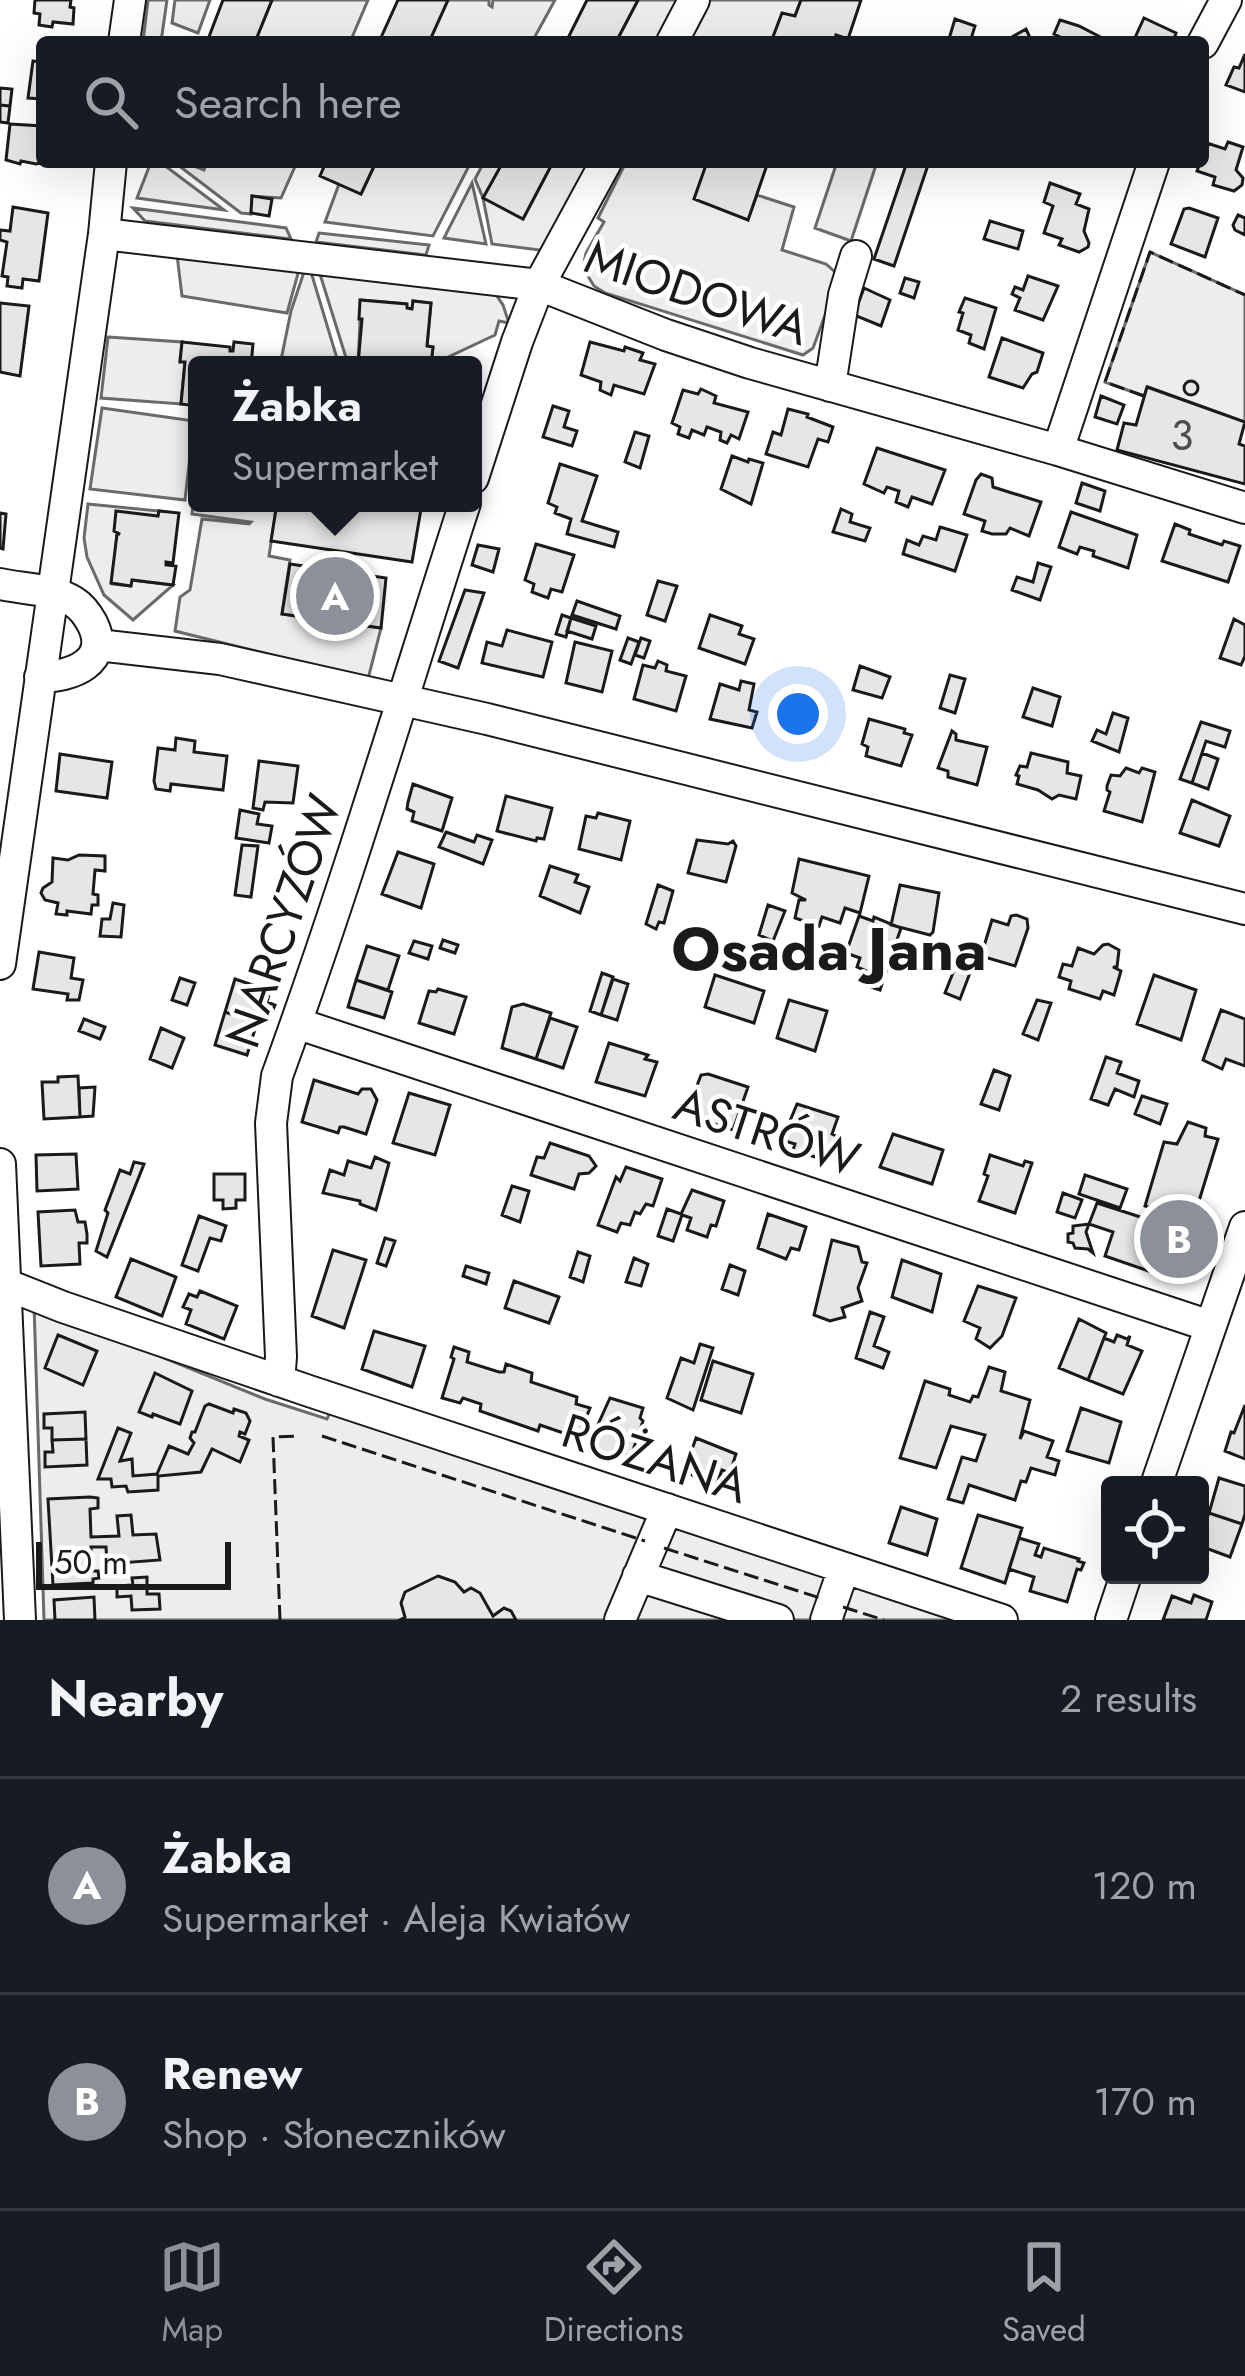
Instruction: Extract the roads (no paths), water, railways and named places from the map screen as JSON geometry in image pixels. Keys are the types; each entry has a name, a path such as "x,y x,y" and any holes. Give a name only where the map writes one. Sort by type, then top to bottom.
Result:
{"street":[{"path":"125,36 130,0"},
{"path":"674,36 694,0"},
{"path":"1207,36 1226,0"},
{"path":"0,964 110,168"},
{"path":"482,450 539,285 603,168"},
{"path":"1058,450 1152,168"},
{"name":"MIODOWA","path":"104,234 539,285 666,335 1245,508"},
{"path":"830,386 844,295 856,256"},
{"name":"NARCYZÓW","path":"279,1382 271,1124 277,1076 462,512"},
{"path":"0,584 69,598 84,610 96,630 98,646 80,669 61,677 40,677"},
{"path":"98,646 220,659 404,700 1245,909"},
{"name":"ASTRÓW","path":"296,1023 1210,1326"},
{"path":"0,1164 20,1620"},
{"path":"1159,1476 1245,1227"},
{"name":"RÓŻANA","path":"3,1284 279,1382 1002,1620"},
{"path":"620,1620 668,1509"},
{"path":"826,1620 844,1568"},
{"path":"638,1576 778,1620"},
{"path":"1111,1620 1123,1584"}],"place":[{"name":"Żabka","path":"335,596"},
{"name":"Renew","path":"1179,1239"}],"district":[{"name":"Osada Jana","path":"829,949"}]}
